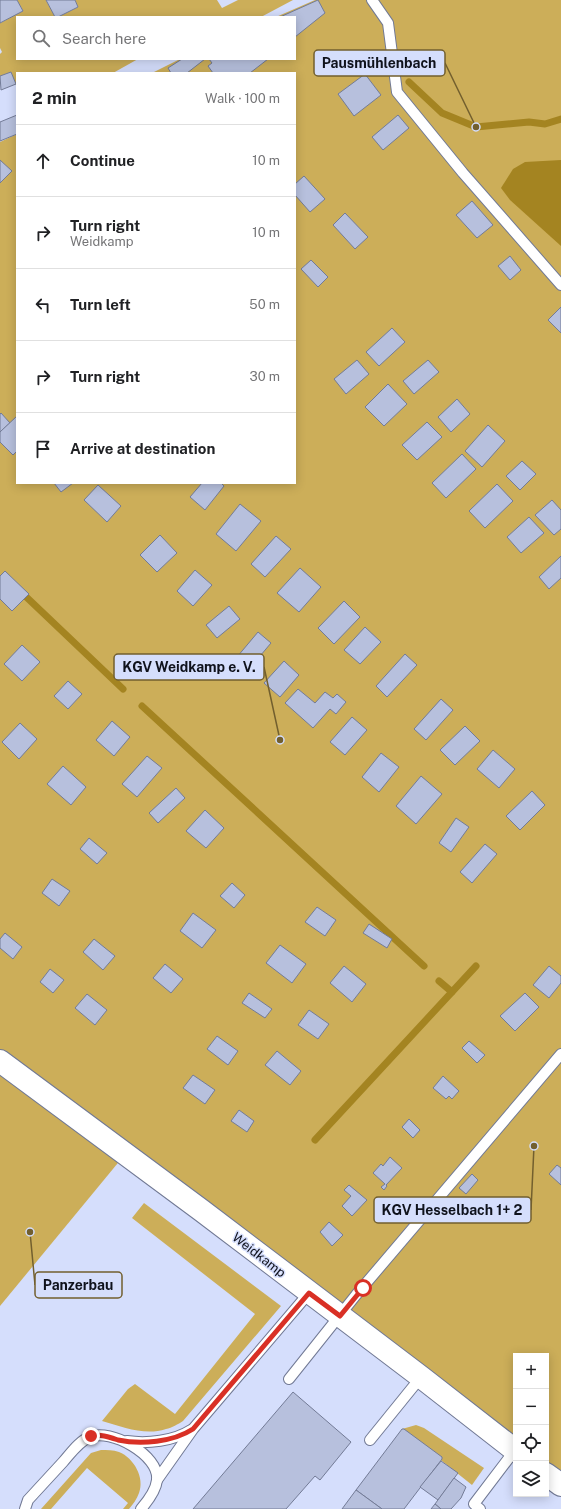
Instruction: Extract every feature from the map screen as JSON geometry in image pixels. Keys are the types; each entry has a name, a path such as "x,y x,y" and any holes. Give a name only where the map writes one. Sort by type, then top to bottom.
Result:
{"street":[{"name":"Weidkamp","path":"0,1061 201,1210 421,1377 513,1449"},
{"path":"549,1476 561,1485"}],"lane":[{"path":"372,0 388,23 397,92 463,173 561,285"},
{"path":"289,1379 356,1294 561,1054"},
{"path":"141,1509 152,1492 157,1480 193,1429 309,1293"},
{"path":"370,1440 421,1377"},
{"path":"25,1509 28,1500 85,1440 96,1435 118,1440 145,1442 169,1439 187,1433 193,1429"},
{"path":"118,1440 137,1448 150,1459 156,1471 157,1480"},
{"path":"480,1509 474,1504 513,1454"}],"shaded area":[{"path":"17,0 46,0 54,16 16,16 16,60 136,60 115,72 16,72 16,85 11,72 0,77 0,54 2,52 0,48 0,23 23,11"},
{"path":"75,0 217,0 222,8 238,0 293,0 263,16 60,16 78,7"},
{"path":"315,0 561,0 561,1480 549,1471 549,1353 513,1353 513,1445 0,1055 0,142 16,134 16,484 296,484 296,72 154,72 178,60 296,60 296,16 278,16"},
{"path":"561,160 561,246 510,200 501,188 513,169 525,162"},
{"path":"0,1068 122,1158 0,1306"},
{"path":"144,1203 281,1306 183,1421 175,1426 150,1432 134,1430 102,1421 128,1389 135,1384 175,1414 255,1314 132,1218"},
{"path":"416,1425 424,1428 484,1468 472,1485 402,1429"},
{"path":"101,1450 119,1452 129,1459 137,1469 141,1481 139,1493 129,1509 123,1509 128,1503 87,1468 51,1509 41,1509 91,1453"}],"building":[{"path":"0,0 17,0 23,11 0,23"},
{"path":"46,0 75,0 78,7 60,16 54,16"},
{"path":"318,0 325,13 296,36 296,16 282,16"},
{"path":"180,60 204,60 188,72 170,72 168,68"},
{"path":"210,60 267,60 251,72 212,72 208,66 212,63"},
{"path":"11,72 16,84 1,90 0,76"},
{"path":"365,74 381,95 354,116 338,94"},
{"path":"16,115 16,134 0,141 0,122"},
{"path":"398,115 409,128 383,150 372,137"},
{"path":"0,160 12,171 0,183"},
{"path":"304,176 325,199 310,212 296,196 296,183"},
{"path":"472,201 493,225 477,238 456,215"},
{"path":"345,213 368,237 355,249 333,225"},
{"path":"510,256 521,270 510,280 498,266"},
{"path":"311,260 328,277 318,287 301,269"},
{"path":"561,307 561,333 548,320"},
{"path":"392,328 405,342 379,366 366,352"},
{"path":"357,360 369,374 346,394 334,379"},
{"path":"428,360 439,372 414,394 403,381"},
{"path":"388,384 407,404 384,426 365,407"},
{"path":"457,399 470,414 451,432 438,417"},
{"path":"1,413 10,423 0,432 0,414"},
{"path":"16,417 16,452 13,455 0,442 0,432"},
{"path":"427,422 442,437 417,460 402,445"},
{"path":"488,425 505,441 482,467 465,451"},
{"path":"462,454 476,469 446,498 432,483"},
{"path":"522,461 536,474 520,490 506,476"},
{"path":"55,484 72,484 61,492"},
{"path":"201,484 222,484 224,486 205,510 190,497"},
{"path":"497,484 513,501 485,528 469,511"},
{"path":"98,485 121,506 107,522 84,500"},
{"path":"552,500 561,510 561,529 554,535 535,515"},
{"path":"240,504 261,521 236,551 216,534"},
{"path":"529,517 544,533 521,553 507,537"},
{"path":"160,535 177,553 157,572 140,555"},
{"path":"276,536 291,549 265,577 251,564"},
{"path":"561,556 561,578 549,589 539,577"},
{"path":"300,568 321,587 299,612 277,593"},
{"path":"195,570 212,585 193,606 177,591"},
{"path":"5,571 29,594 12,611 0,599 0,576"},
{"path":"344,601 360,617 334,644 318,628"},
{"path":"229,606 240,619 217,638 206,625"},
{"path":"365,627 381,642 360,664 344,650"},
{"path":"258,632 271,643 250,668 237,657"},
{"path":"22,645 40,662 22,681 4,664"},
{"path":"405,654 417,665 387,697 376,686"},
{"path":"284,661 299,675 280,697 264,683"},
{"path":"68,681 82,694 68,709 54,696"},
{"path":"298,689 315,703 325,692 333,698 337,694 346,702 336,714 330,709 313,728 285,703"},
{"path":"441,699 453,710 426,740 414,729"},
{"path":"352,717 367,730 345,755 330,742"},
{"path":"112,721 130,737 114,756 96,740"},
{"path":"20,723 37,739 19,759 2,742"},
{"path":"465,726 480,741 455,765 440,750"},
{"path":"493,750 515,769 499,788 477,769"},
{"path":"381,753 399,767 379,792 362,777"},
{"path":"147,756 162,768 137,797 122,784"},
{"path":"63,766 86,787 71,805 47,784"},
{"path":"421,776 442,794 416,824 396,806"},
{"path":"176,788 185,798 158,823 149,813"},
{"path":"532,791 545,805 520,830 506,816"},
{"path":"205,810 224,828 206,848 186,831"},
{"path":"456,818 469,827 451,852 439,843"},
{"path":"89,838 107,853 97,864 80,849"},
{"path":"485,844 497,854 472,883 460,872"},
{"path":"52,879 70,891 59,906 42,893"},
{"path":"232,883 245,895 234,908 220,896"},
{"path":"317,907 336,920 325,936 305,922"},
{"path":"193,913 216,930 202,948 180,931"},
{"path":"369,924 392,939 387,948 363,933"},
{"path":"5,933 22,947 13,959 0,948 0,939"},
{"path":"94,939 115,956 103,970 83,952"},
{"path":"280,945 306,964 292,983 266,963"},
{"path":"165,964 183,979 171,993 153,978"},
{"path":"344,966 366,984 352,1002 330,983"},
{"path":"549,966 561,976 561,983 549,998 533,985"},
{"path":"50,969 64,980 53,993 40,982"},
{"path":"249,993 272,1009 265,1018 242,1003"},
{"path":"525,993 539,1007 515,1031 500,1016"},
{"path":"87,994 107,1010 95,1025 75,1008"},
{"path":"309,1010 329,1024 318,1039 298,1025"},
{"path":"217,1036 238,1051 228,1065 207,1049"},
{"path":"469,1041 485,1055 477,1063 462,1048"},
{"path":"277,1051 301,1071 290,1085 265,1065"},
{"path":"193,1075 215,1090 205,1104 183,1088"},
{"path":"443,1076 459,1091 452,1099 449,1096 446,1099 433,1088"},
{"path":"239,1110 254,1121 247,1132 231,1121"},
{"path":"409,1119 420,1130 413,1138 402,1127"},
{"path":"390,1157 402,1168 386,1185 387,1186 384,1190 381,1187 385,1184 373,1173 381,1164 383,1166"},
{"path":"557,1165 561,1168 561,1185 549,1174"},
{"path":"472,1174 478,1180 466,1194 459,1188"},
{"path":"349,1185 367,1200 352,1216 342,1206 351,1196 344,1190"},
{"path":"329,1222 343,1235 332,1246 320,1232"},
{"path":"293,1392 351,1442 320,1480 315,1476 286,1509 193,1509"},
{"path":"402,1429 442,1457 442,1459 404,1509 382,1509 356,1490"},
{"path":"441,1461 458,1473 438,1500 420,1487"},
{"path":"454,1478 466,1487 461,1498 451,1509 441,1509 435,1504"},
{"path":"356,1490 382,1509 342,1509"},
{"path":"435,1504 441,1509 431,1509"}],"waterway":[{"path":"409,82 442,113 476,127 529,122 545,124 561,119"},
{"path":"20,591 123,689"},
{"path":"142,706 424,966"},
{"path":"315,1140 476,966"},
{"path":"439,981 452,992"}],"place":[{"name":"Pausmühlenbach","path":"476,127"},
{"name":"KGV Weidkamp e. V.","path":"280,740"},
{"name":"KGV Hesselbach 1+ 2","path":"534,1146"},
{"name":"Panzerbau","path":"30,1232"}],"route":[{"path":"91,1436 101,1435 118,1440 145,1442 169,1439 187,1433 193,1429 309,1293 340,1316 356,1294 363,1288"}]}
